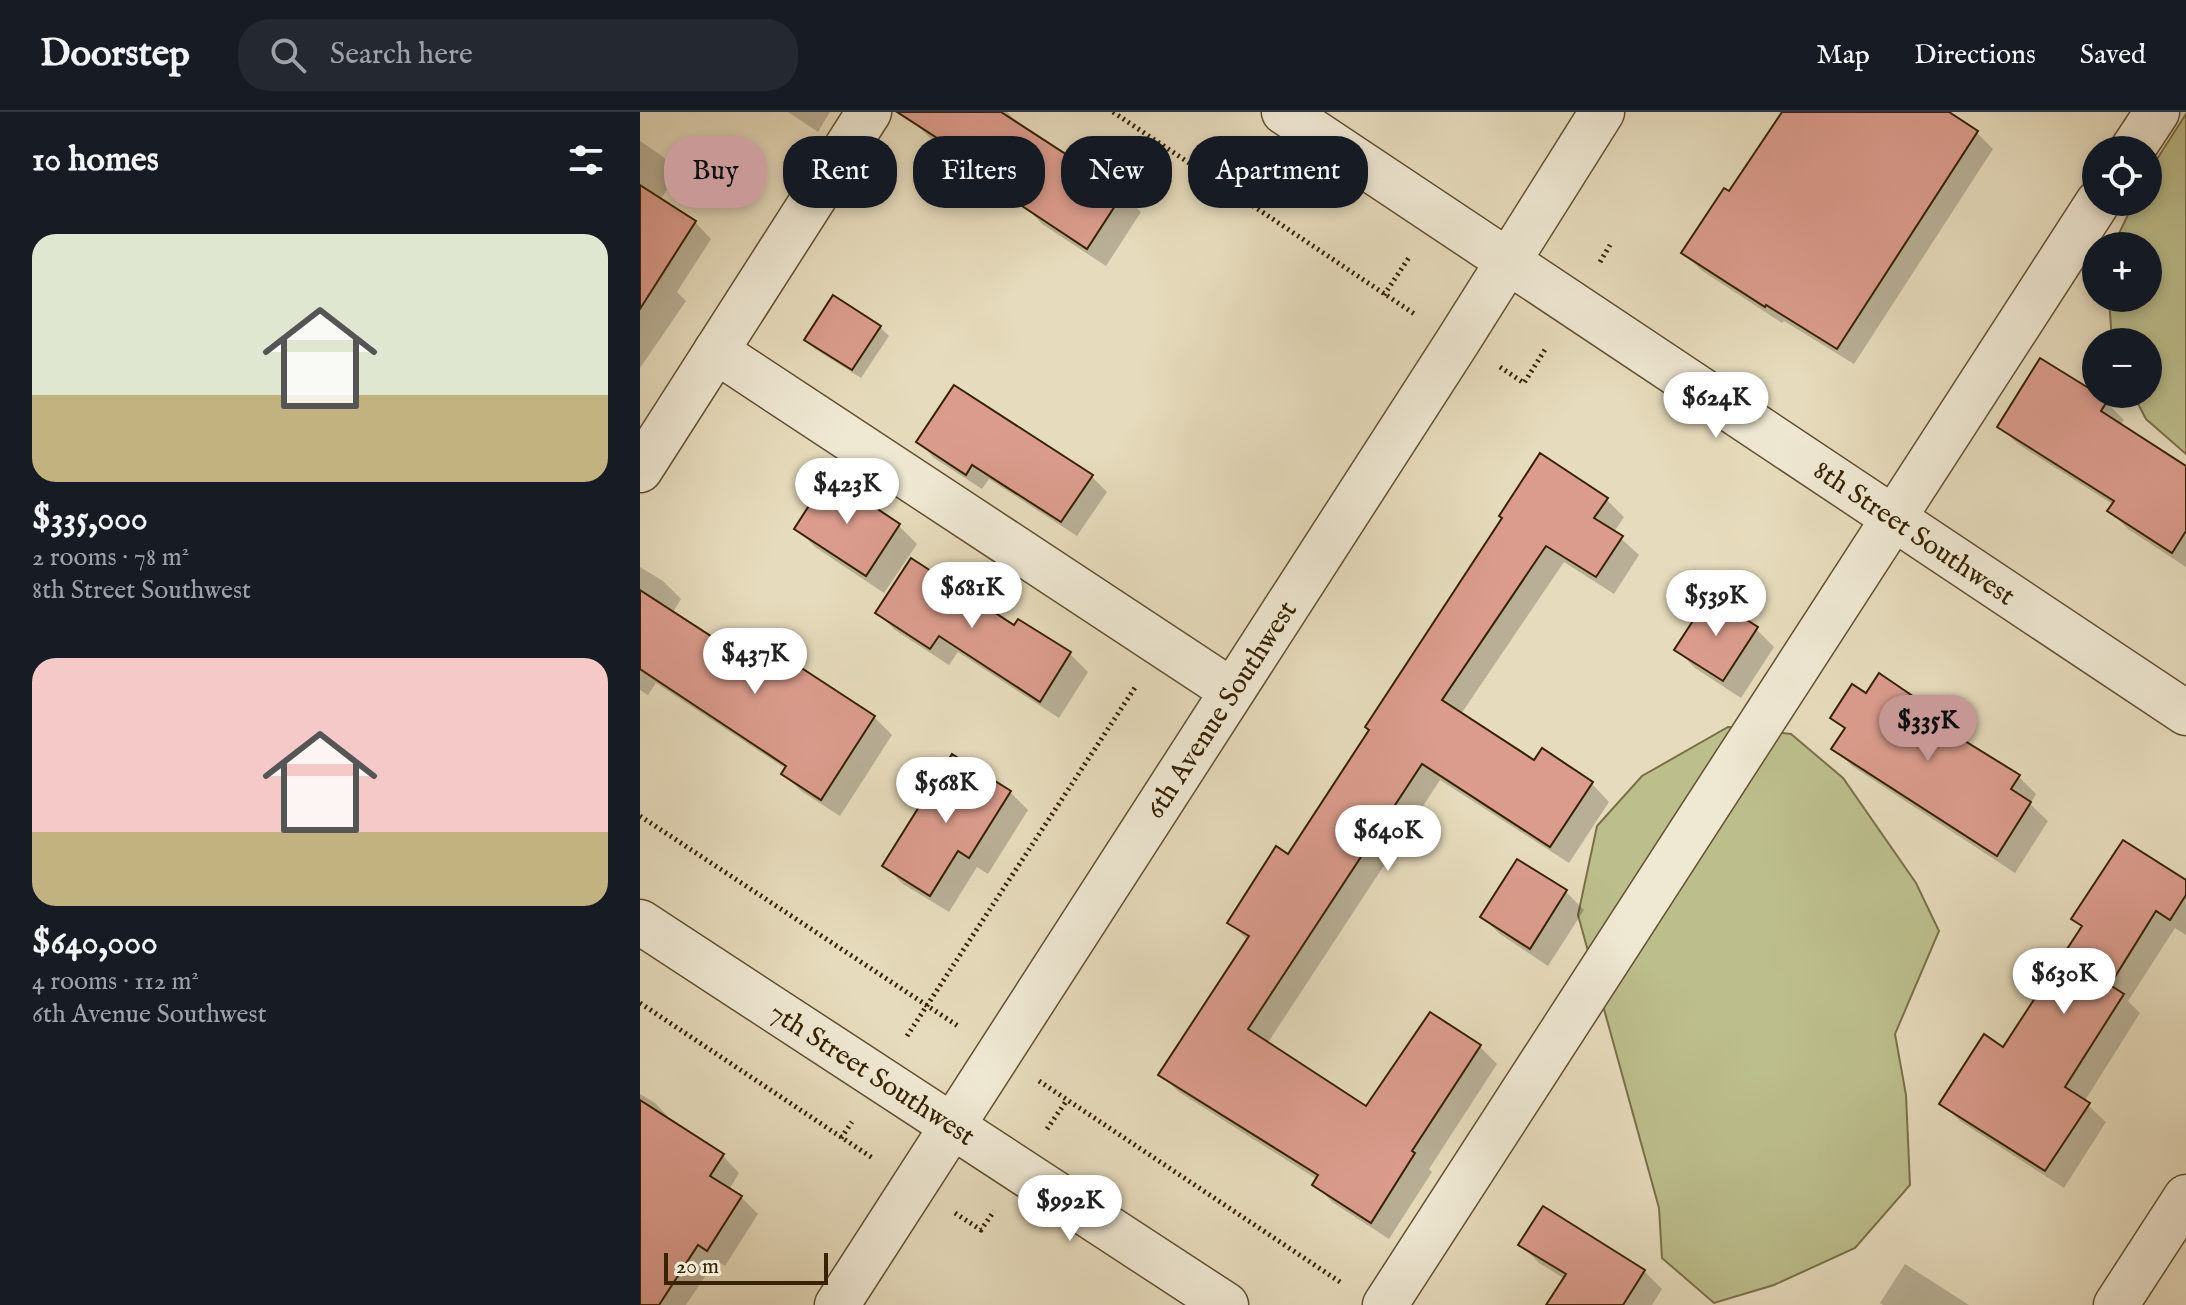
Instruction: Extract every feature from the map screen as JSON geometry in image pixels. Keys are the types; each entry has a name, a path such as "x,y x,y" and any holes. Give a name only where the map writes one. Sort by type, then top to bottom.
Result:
{"street":[{"path":"640,470 869,112"},
{"name":"8th Street Southwest","path":"1284,112 2186,713"},
{"name":"6th Avenue Southwest","path":"837,1305 1602,112"},
{"path":"2141,136 2157,112"},
{"path":"1367,1296 1893,517 2089,216"},
{"path":"716,351 1232,691"},
{"name":"7th Street Southwest","path":"640,922 1226,1305"},
{"path":"2116,1305 2186,1197"}],"path":[{"path":"1113,112 1384,295"},
{"path":"640,816 927,1005 1163,645"},
{"path":"640,1003 841,1138"},
{"path":"1067,1100 1367,1296"}],"green space":[{"path":"2186,114 2186,454 2146,419 2140,408 2162,408 2162,328 2111,328 2110,312 2162,312 2162,232 2120,232 2127,216 2162,216 2162,151"},
{"path":"1728,727 1791,734 1843,778 1916,883 1939,931 1895,1034 1906,1095 1910,1185 1855,1248 1774,1285 1714,1303 1662,1258 1659,1208 1578,915 1597,826 1642,776"}],"building":[{"path":"897,112 1001,112 1038,136 934,136"},
{"path":"1782,112 1949,112 1978,131 1837,349 1681,253 1724,188 1729,191"},
{"path":"1045,141 1061,151 1061,208 1114,208 1087,249 1025,208 1045,208"},
{"path":"640,185 664,200 664,208 676,208 696,221 640,309"},
{"path":"833,295 881,326 852,370 804,340"},
{"path":"2040,358 2082,384 2082,408 2103,408 2101,411 2186,466 2186,531 2172,553 2107,511 2114,501 1997,427"},
{"path":"954,385 1093,475 1061,522 972,465 966,475 916,442"},
{"path":"1540,453 1608,498 1594,518 1623,536 1596,577 1546,546 1442,700 1534,760 1542,748 1593,782 1550,847 1422,764 1248,1029 1366,1106 1430,1012 1481,1045 1412,1151 1415,1153 1371,1223 1312,1185 1318,1175 1158,1075 1249,936 1227,923 1276,846 1288,854 1369,730 1365,727 1502,518 1499,516"},
{"path":"828,476 900,524 866,576 794,529"},
{"path":"911,558 1014,625 1018,619 1071,652 1040,702 939,636 930,649 875,613"},
{"path":"640,590 748,660 762,638 875,716 821,800 781,774 786,766 640,669"},
{"path":"1709,596 1758,627 1723,681 1674,650"},
{"path":"1879,673 1923,703 1918,712 2020,775 2011,789 2031,802 1997,856 1831,749 1845,728 1830,718 1852,684 1866,693"},
{"path":"952,754 1011,791 969,858 958,851 930,896 882,866"},
{"path":"2123,840 2186,880 2186,895 2170,920 2156,911 2110,985 2124,994 2065,1087 2090,1103 2045,1171 1939,1104 1984,1034 2003,1047 2082,926 2071,919"},
{"path":"1517,859 1567,890 1530,949 1480,917"},
{"path":"640,1100 724,1154 710,1176 742,1196 707,1251 698,1245 659,1305 640,1305"},
{"path":"1543,1206 1645,1270 1623,1305 1546,1305 1566,1274 1518,1245"}]}
